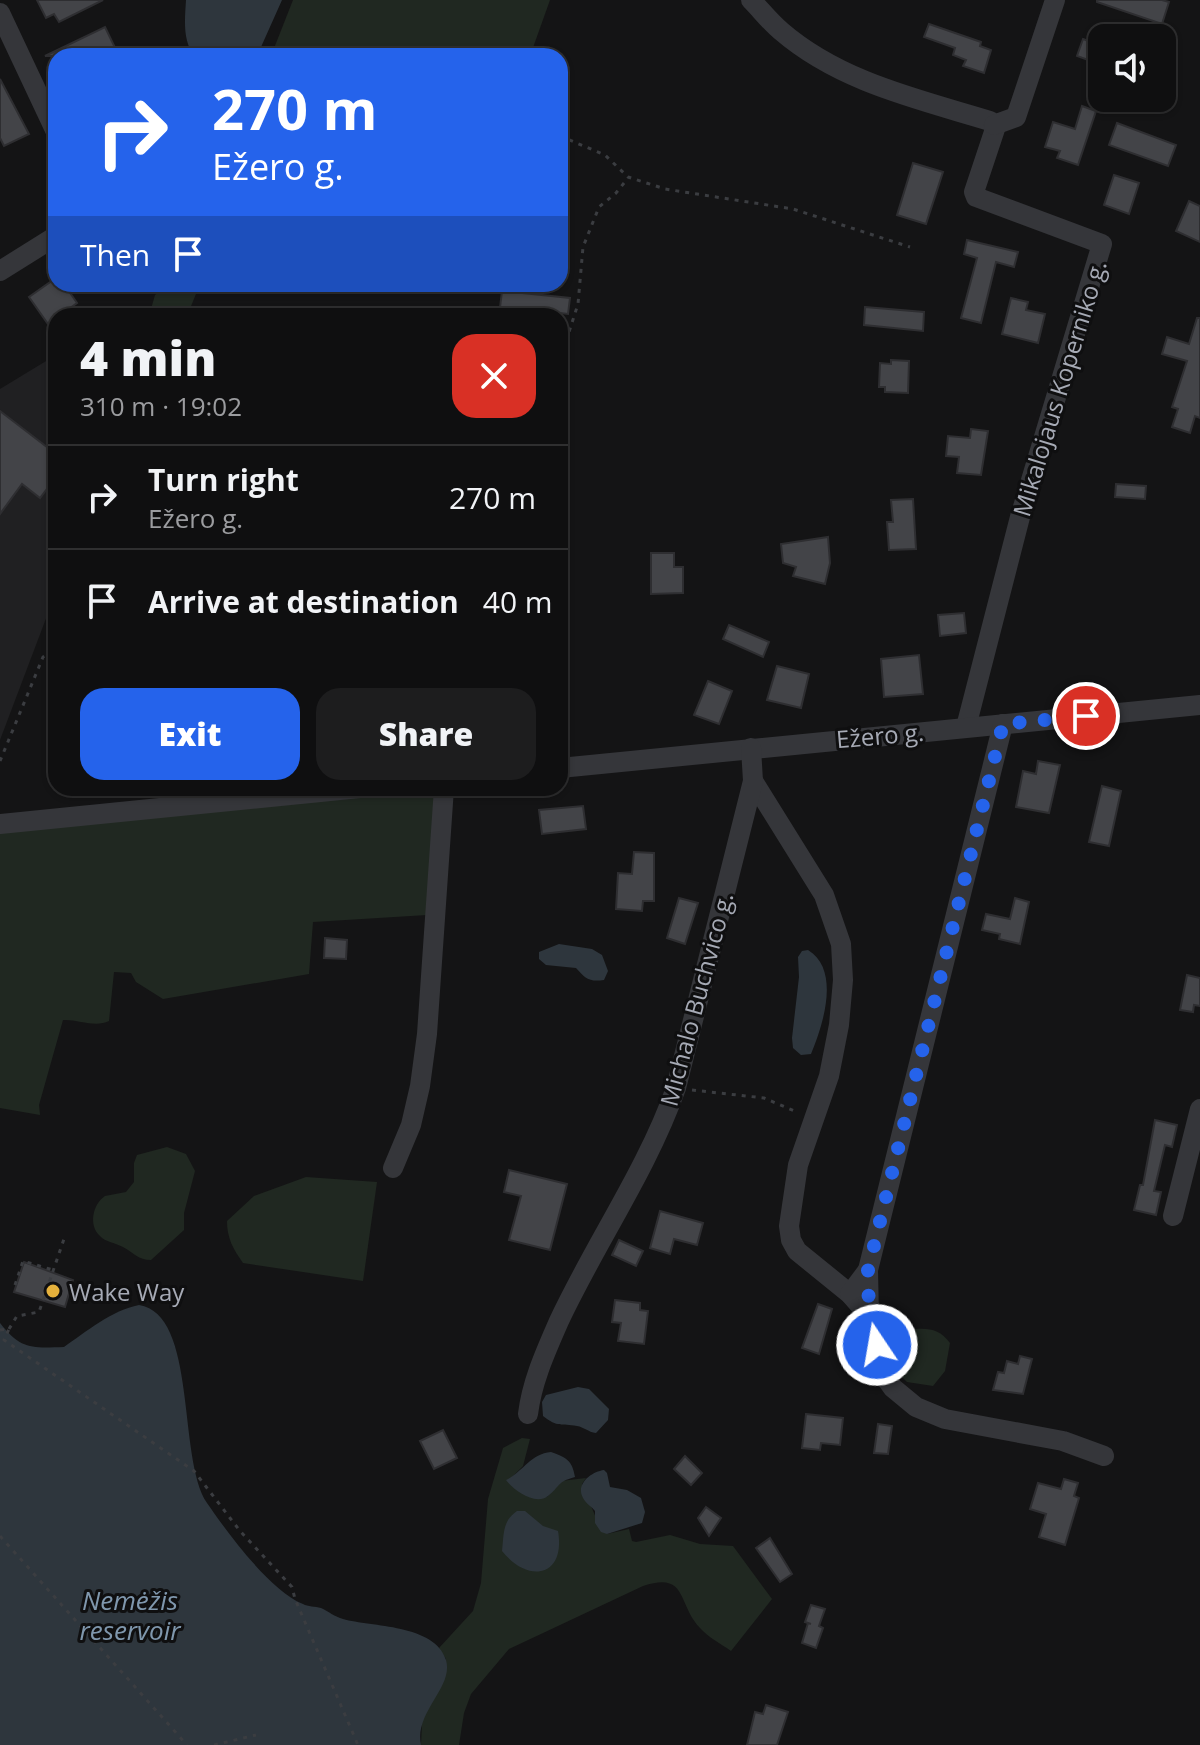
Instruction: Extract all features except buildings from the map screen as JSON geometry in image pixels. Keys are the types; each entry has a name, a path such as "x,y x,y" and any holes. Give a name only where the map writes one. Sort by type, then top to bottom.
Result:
{"street":[{"path":"751,0 781,31 840,69 868,83 990,121 994,125 1016,117 1055,0"},
{"path":"0,13 48,115"},
{"name":"Mikalojaus Koperniko g.","path":"966,727 1020,517 1102,244 976,197 974,192 994,125"},
{"path":"0,271 48,241"},
{"name":"Ežero g.","path":"568,767 1200,705"},
{"path":"1003,724 868,1270 869,1316 885,1377 916,1407 945,1419 1063,1441 1104,1456"},
{"name":"Michalo Buchvico g.","path":"528,1414 530,1395 575,1286 636,1176 676,1088 753,781 751,748"},
{"path":"753,781 824,895 841,944 843,980 839,1025 829,1076 798,1165 789,1226 791,1240 797,1251 850,1294 869,1316"},
{"path":"0,824 280,796"},
{"path":"393,1168 411,1125 420,1086 427,1034 443,796"},
{"path":"1173,1216 1200,1109"},
{"path":"850,1294 868,1270"}],"path":[{"path":"568,139 605,155 628,177 665,189 793,209 910,247"},
{"path":"568,335 578,304 583,247 599,207 616,193 628,177"},
{"path":"0,761 43,657 48,654"},
{"path":"676,1088 764,1098 794,1110 813,1122"},
{"path":"65,1236 39,1312 17,1316 4,1340 194,1471 240,1531 292,1587 358,1745"},
{"path":"15,1285 23,1261 53,1270"},
{"path":"0,1330 9,1329"},
{"path":"0,1536 187,1745"},
{"path":"214,1745 256,1735"}],"shaded area":[{"path":"293,0 550,0 533,48 274,48"},
{"path":"159,292 197,292 190,308 151,308"},
{"path":"48,360 48,613 0,740 0,389"},
{"path":"356,796 434,796 427,915 313,922 309,974 163,999 136,982 131,973 114,972 109,1021 98,1024 63,1020 39,1105 40,1115 0,1108 0,832"},
{"path":"167,1147 186,1154 195,1171 184,1213 184,1230 151,1260 147,1260 102,1238 94,1226 94,1215 97,1204 105,1196 126,1192 134,1182 137,1155"},
{"path":"306,1177 377,1182 363,1281 243,1263 234,1248 227,1221 254,1196"},
{"path":"915,1329 935,1331 950,1343 945,1371 933,1386 907,1382 902,1377 898,1348"},
{"path":"522,1438 530,1439 523,1466 510,1479 547,1497 561,1481 586,1478 582,1484 596,1518 607,1534 629,1529 632,1541 636,1542 670,1535 700,1544 733,1546 772,1599 731,1651 700,1628 675,1586 657,1583 643,1586 509,1649 471,1694 464,1713 459,1745 421,1745 422,1722 446,1659 439,1648 473,1611 481,1583 488,1499 503,1448"}],"water":[{"path":"186,0 282,0 261,48 190,48 185,22"},
{"path":"559,944 592,949 602,955 608,971 604,980 591,980 576,968 546,965 539,959 539,952"},
{"path":"808,950 818,959 824,971 826,999 811,1054 801,1055 793,1048 792,1038 799,977 798,957 802,951"},
{"name":"Nemėžis reservoir","path":"139,1305 158,1314 170,1333 179,1360 198,1482 207,1503 250,1560 277,1587 305,1605 321,1608 343,1619 416,1633 440,1648 447,1670 423,1722 421,1745 0,1745 0,1323 14,1338 28,1346 64,1347 109,1317"},
{"path":"578,1387 589,1389 609,1409 608,1420 596,1433 556,1424 543,1416 542,1402 546,1395"},
{"path":"551,1452 568,1460 575,1477 561,1483 548,1496 531,1498 506,1480 532,1459"},
{"path":"604,1470 610,1487 627,1490 641,1498 645,1512 642,1523 607,1534 601,1532 595,1523 595,1511 585,1501 581,1490 589,1477"},
{"path":"517,1511 525,1511 543,1526 558,1531 556,1558 543,1571 523,1568 502,1551 506,1524"}],"place":[{"name":"Wake Way","path":"53,1291"}],"route":[{"path":"877,1345 869,1316 868,1270 1003,724 1086,716"}]}
